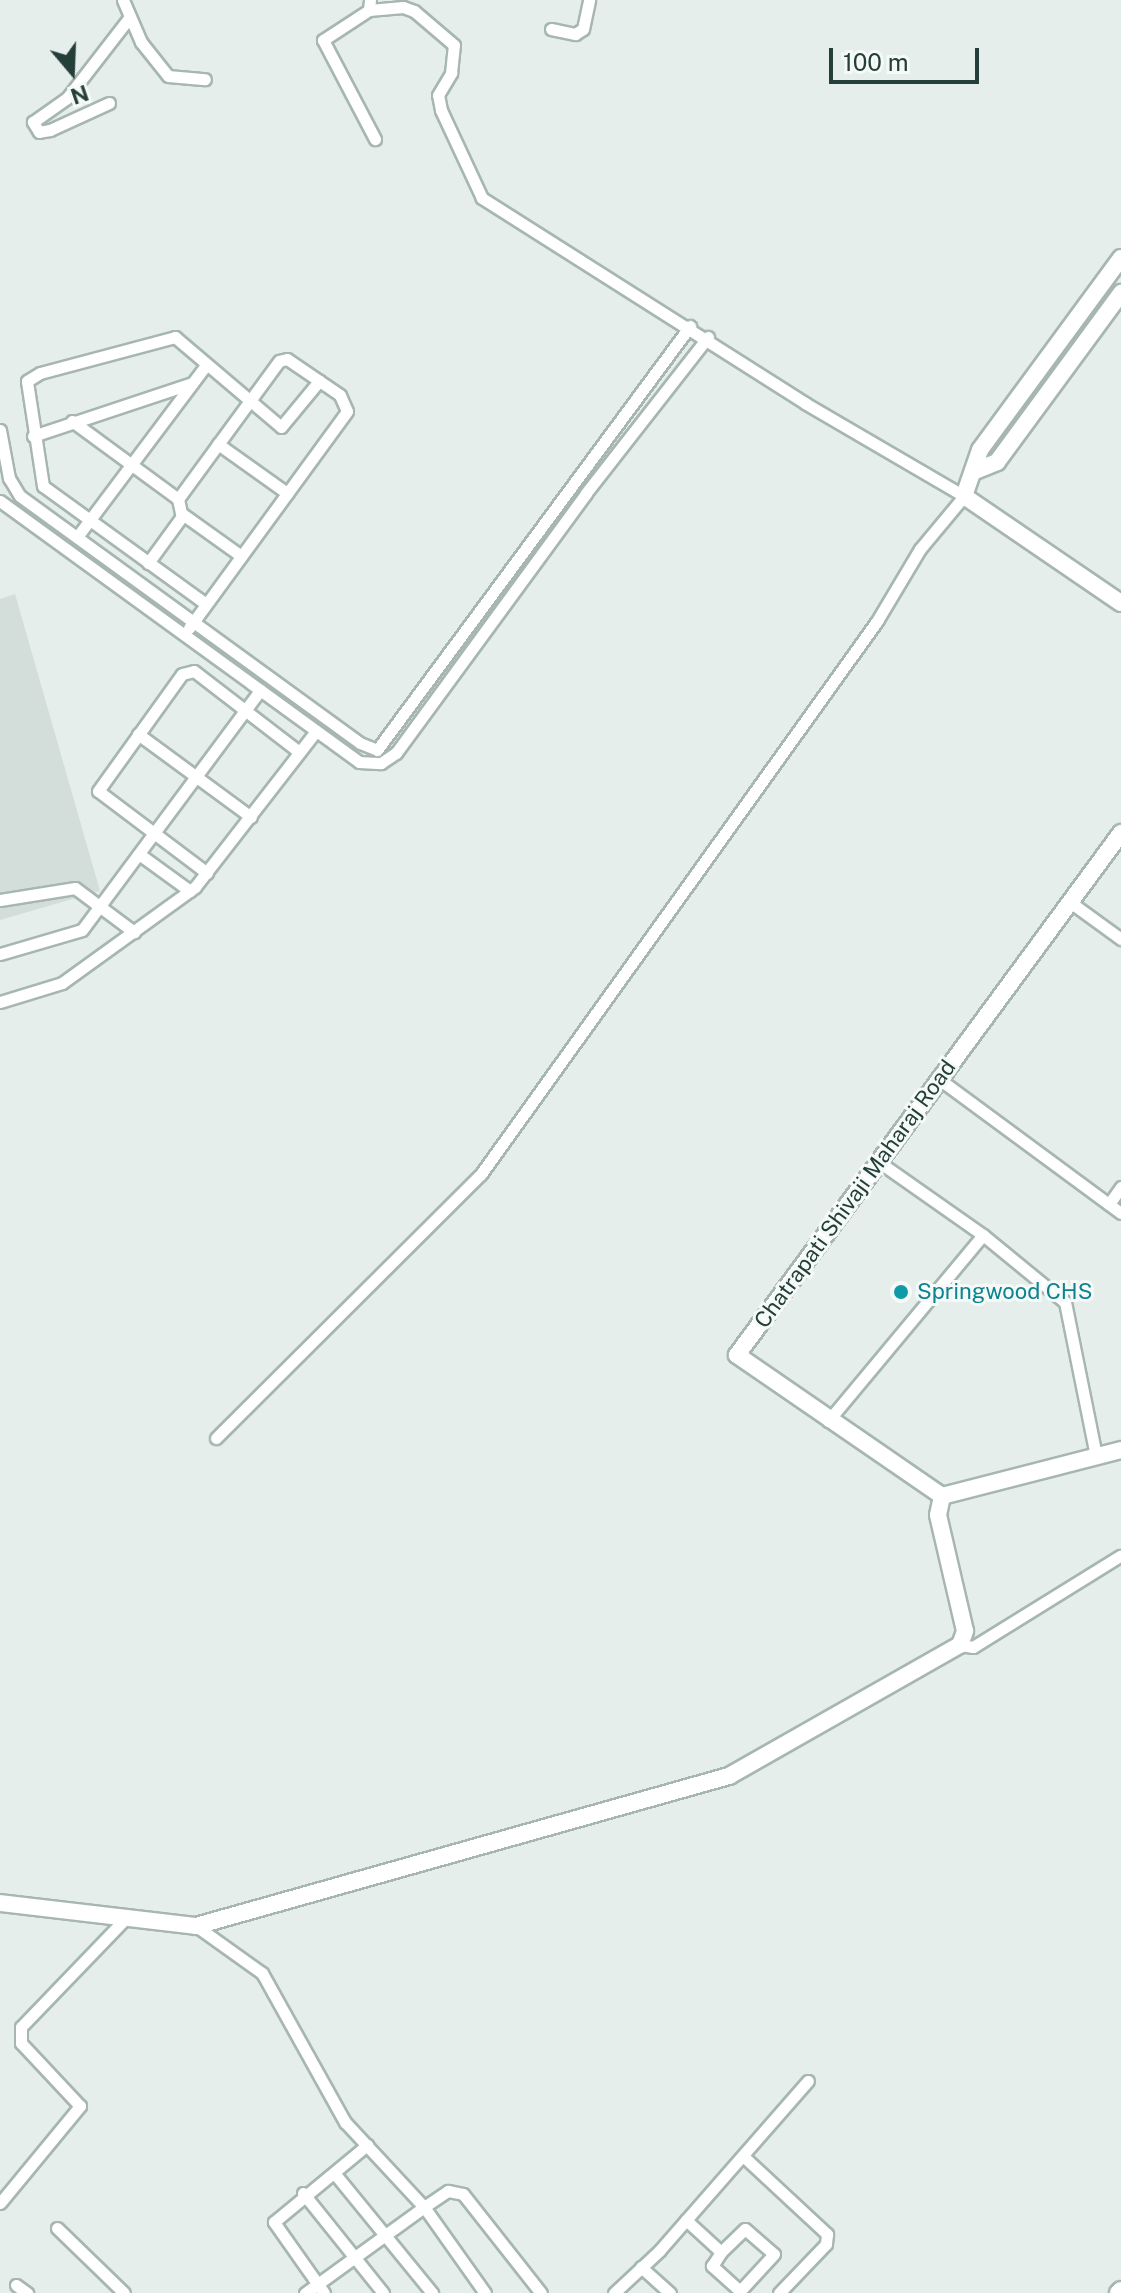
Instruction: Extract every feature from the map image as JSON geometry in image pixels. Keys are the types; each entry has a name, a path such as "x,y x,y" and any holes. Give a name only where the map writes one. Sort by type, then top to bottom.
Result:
{"street":[{"path":"123,0 129,18 168,76 205,79"},
{"path":"551,29 575,34 583,29 589,0"},
{"path":"375,139 323,40 370,5 403,7 414,11 454,45 451,73 438,95 441,110 482,198 708,337 805,403 964,496 1121,603"},
{"path":"109,103 50,130 39,132 33,122 67,98 129,18"},
{"path":"216,1438 481,1174 877,621 920,549 964,496 980,450 1121,258"},
{"path":"975,471 1003,455 1121,293"},
{"path":"377,750 690,326"},
{"path":"206,604 43,486 27,390 32,376 169,337 182,338 206,365 281,427 319,381"},
{"path":"0,501 359,762 381,763 396,753 586,493 708,337"},
{"path":"178,499 283,359 346,401 347,411 184,635"},
{"path":"77,537 206,365"},
{"path":"33,436 193,383"},
{"path":"72,421 178,499 183,515 241,556"},
{"path":"0,430 4,471 20,496 377,750 381,763"},
{"path":"218,444 287,493"},
{"path":"148,563 183,515"},
{"path":"207,873 98,791 138,734 190,670 299,752"},
{"path":"0,954 76,935 102,906 260,690"},
{"path":"0,1002 62,983 190,891 316,731"},
{"path":"138,734 251,817"},
{"name":"Chatrapati Shivaji Maharaj Road","path":"942,1496 828,1421 737,1355 1119,839"},
{"path":"139,854 190,891"},
{"path":"0,900 68,886 102,906 134,932"},
{"path":"1070,902 1121,939"},
{"path":"939,1079 1121,1213"},
{"path":"879,1162 983,1235 1065,1302 1096,1456"},
{"path":"1109,1204 1121,1187"},
{"path":"828,1421 983,1235"},
{"path":"960,1645 965,1631 938,1515 942,1496 1121,1450"},
{"path":"0,1903 124,1920 196,1926 729,1776 960,1645 973,1647 1120,1556"},
{"path":"0,2203 80,2106 21,2043 21,2027 124,1920"},
{"path":"196,1926 262,1973 345,2122 424,2207 485,2293"},
{"path":"614,2293 686,2220 808,2081"},
{"path":"320,2289 274,2222 303,2193 335,2174 367,2145"},
{"path":"743,2156 827,2234 826,2244 779,2293"},
{"path":"335,2174 388,2233 432,2293"},
{"path":"305,2293 320,2289 356,2256 448,2191 463,2194 541,2293"},
{"path":"303,2193 383,2293"},
{"path":"686,2220 721,2252"},
{"path":"57,2228 124,2293"},
{"path":"745,2229 774,2254 740,2291 712,2266 721,2252 745,2229"},
{"path":"641,2267 670,2293"},
{"path":"16,2285 27,2293"}],"shaded area":[{"path":"15,594 100,891 0,920 0,599"}],"place":[{"name":"Springwood CHS","path":"901,1292"}]}
